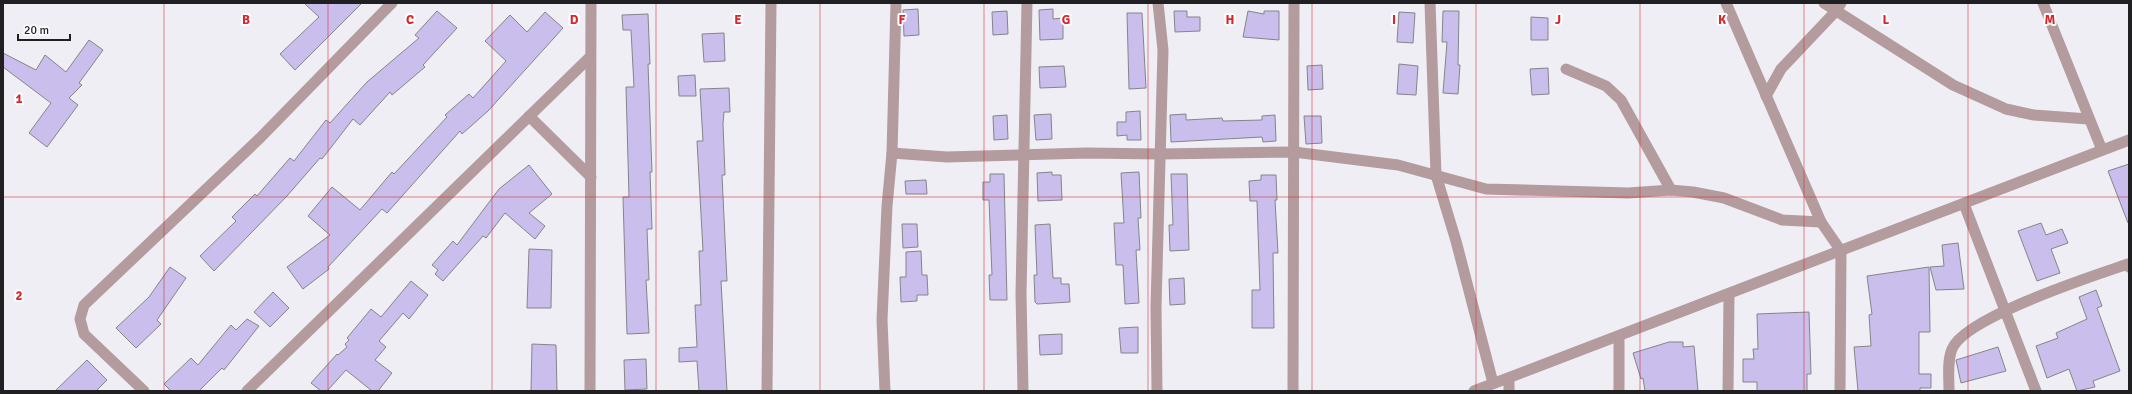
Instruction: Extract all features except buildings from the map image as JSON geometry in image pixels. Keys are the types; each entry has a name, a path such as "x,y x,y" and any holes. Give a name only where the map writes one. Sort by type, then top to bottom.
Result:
{"street":[{"path":"144,391 84,334 80,319 84,305 260,138 392,3"},
{"path":"590,391 591,3"},
{"path":"767,391 771,3"},
{"path":"885,391 882,320 887,206 892,153 896,3"},
{"path":"1023,391 1021,294 1027,3"},
{"path":"1157,391 1156,307 1162,50 1158,3"},
{"path":"1293,391 1294,3"},
{"path":"1430,3 1436,175 1456,241 1493,383"},
{"path":"1726,3 1821,222 1841,251 1840,391"},
{"path":"1824,3 1839,7 1952,85 2006,109 2034,115 2088,119"},
{"path":"2043,3 2075,79 2088,119 2102,150"},
{"path":"1766,96 1782,69 1839,7"},
{"path":"247,391 401,243 590,57"},
{"path":"1566,69 1606,86 1620,100 1671,190"},
{"path":"529,116 591,177"},
{"path":"1474,391 1729,295 2129,140"},
{"path":"892,153 947,157 1087,153 1160,154 1294,152 1398,165 1486,189 1628,193 1671,190 1724,198 1782,220 1821,222"},
{"path":"1964,204 2036,391"},
{"path":"1949,391 1949,358 1952,348 1960,338 2005,309 2129,264"},
{"path":"1728,391 1729,295"},
{"path":"1619,337 1619,391"},
{"path":"1509,378 1509,391"}]}
